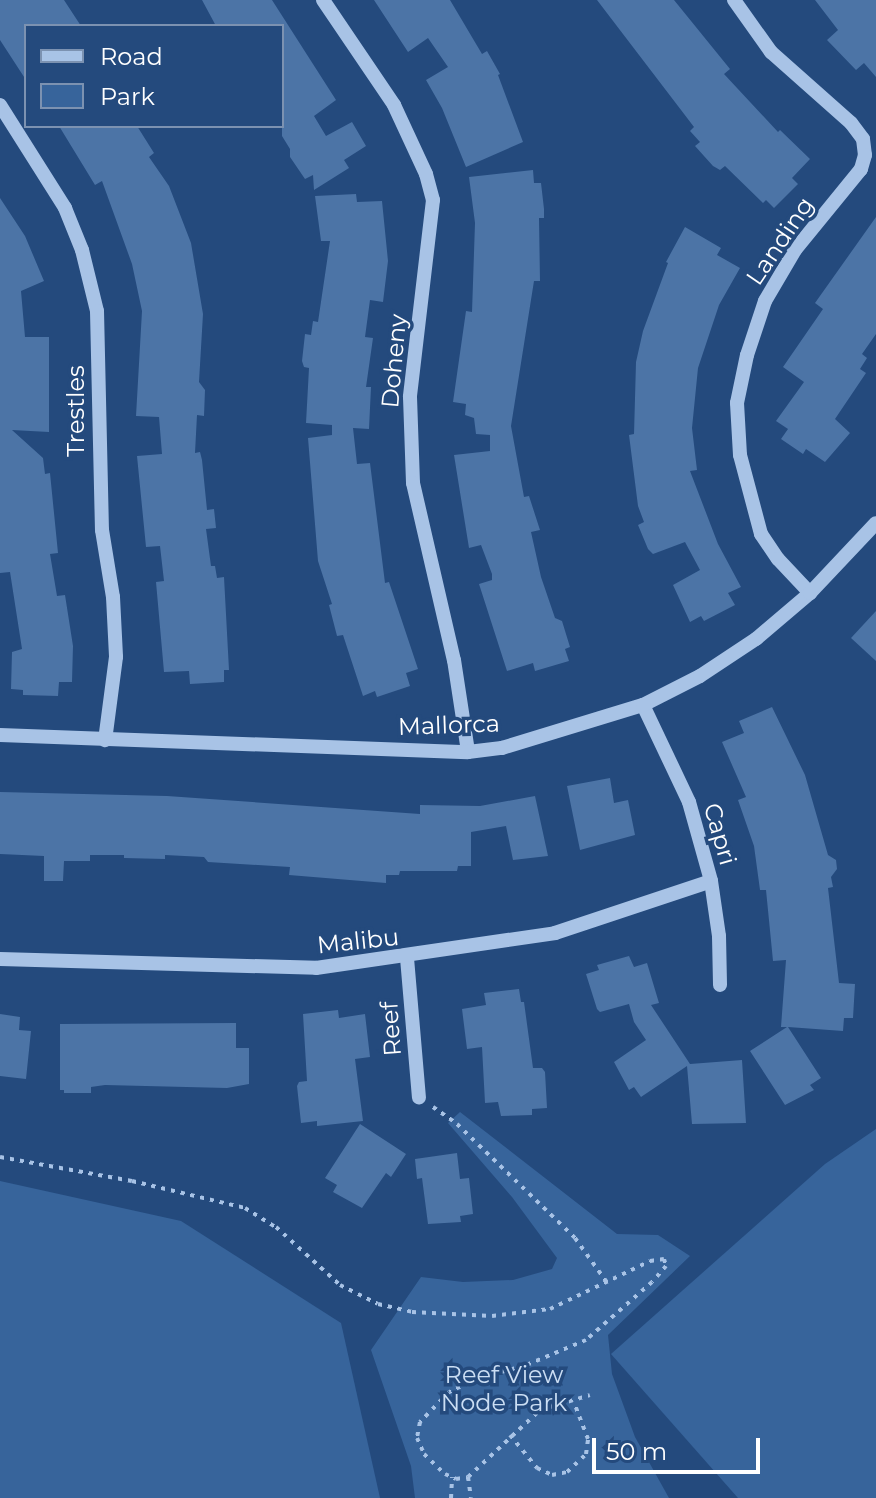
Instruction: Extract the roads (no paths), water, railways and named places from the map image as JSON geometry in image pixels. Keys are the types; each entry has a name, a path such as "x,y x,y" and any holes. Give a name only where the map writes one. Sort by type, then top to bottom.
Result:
{"street":[{"name":"Doheny","path":"323,0 394,105 422,163 433,200 410,397 413,483 454,660 468,752"},
{"name":"Landing","path":"734,0 771,52 851,123 863,139 865,155 861,169 795,250 765,301 747,355 737,403 740,455 761,534 778,559 810,593"},
{"name":"Trestles","path":"0,105 65,208 82,250 97,311 100,490 113,597 116,657 105,740"},
{"name":"Mallorca","path":"0,735 468,752 502,748 643,705 700,676 745,646 810,593 876,523"},
{"name":"Capri","path":"643,705 689,802 711,881 719,936 720,985"},
{"name":"Malibu","path":"0,959 316,968 407,958 555,933 711,881"},
{"name":"Reef","path":"407,958 419,1097"}],"park label":[{"name":"Reef View Node Park","path":"504,1389"}]}
